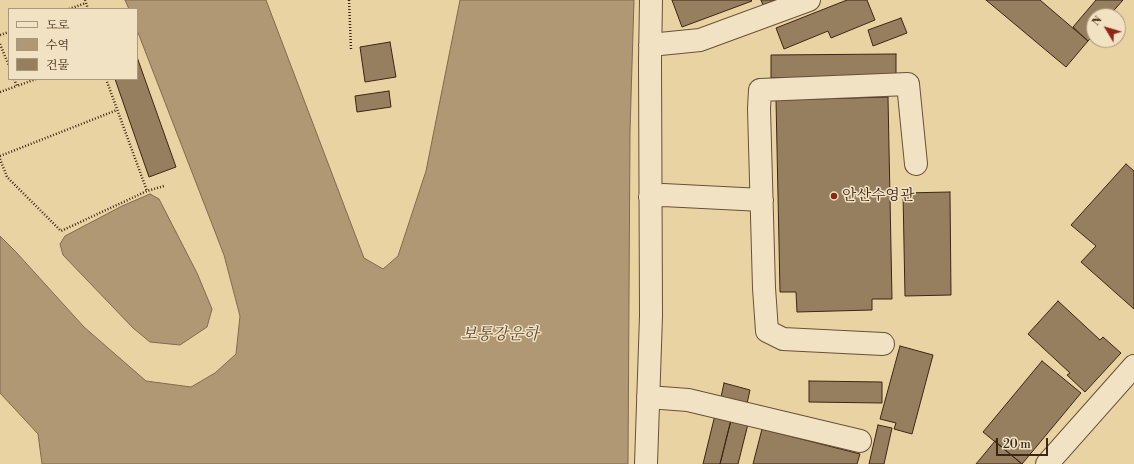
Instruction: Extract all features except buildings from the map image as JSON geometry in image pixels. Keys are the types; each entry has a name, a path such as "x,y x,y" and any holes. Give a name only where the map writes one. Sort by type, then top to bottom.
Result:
{"street":[{"path":"646,464 651,316 651,0"},
{"path":"650,45 700,40 809,0"},
{"path":"883,344 783,339 767,331 759,109 760,90 908,84 916,164"},
{"path":"650,197 663,195 762,200"},
{"path":"1047,464 1134,366"},
{"path":"648,397 688,400 860,441"}],"path":[{"path":"349,0 351,49"},
{"path":"71,8 86,1"},
{"path":"0,44 8,64"},
{"path":"14,80 17,86"},
{"path":"0,92 33,80"},
{"path":"106,80 147,191"},
{"path":"117,110 0,158 7,177 61,231 147,191 164,186"}],"water":[{"name":"보통강운하","path":"125,0 266,0 364,258 383,269 398,256 426,171 460,0 634,0 630,131 628,464 42,464 38,434 0,393 0,236 84,327 146,381 191,387 215,373 236,354 240,316 224,255 138,33 138,8 129,8"},
{"path":"150,194 159,199 197,273 212,309 207,327 180,345 150,342 133,328 63,255 60,244 65,236 122,206"}],"place":[{"name":"안산수영관","path":"834,196"}]}
